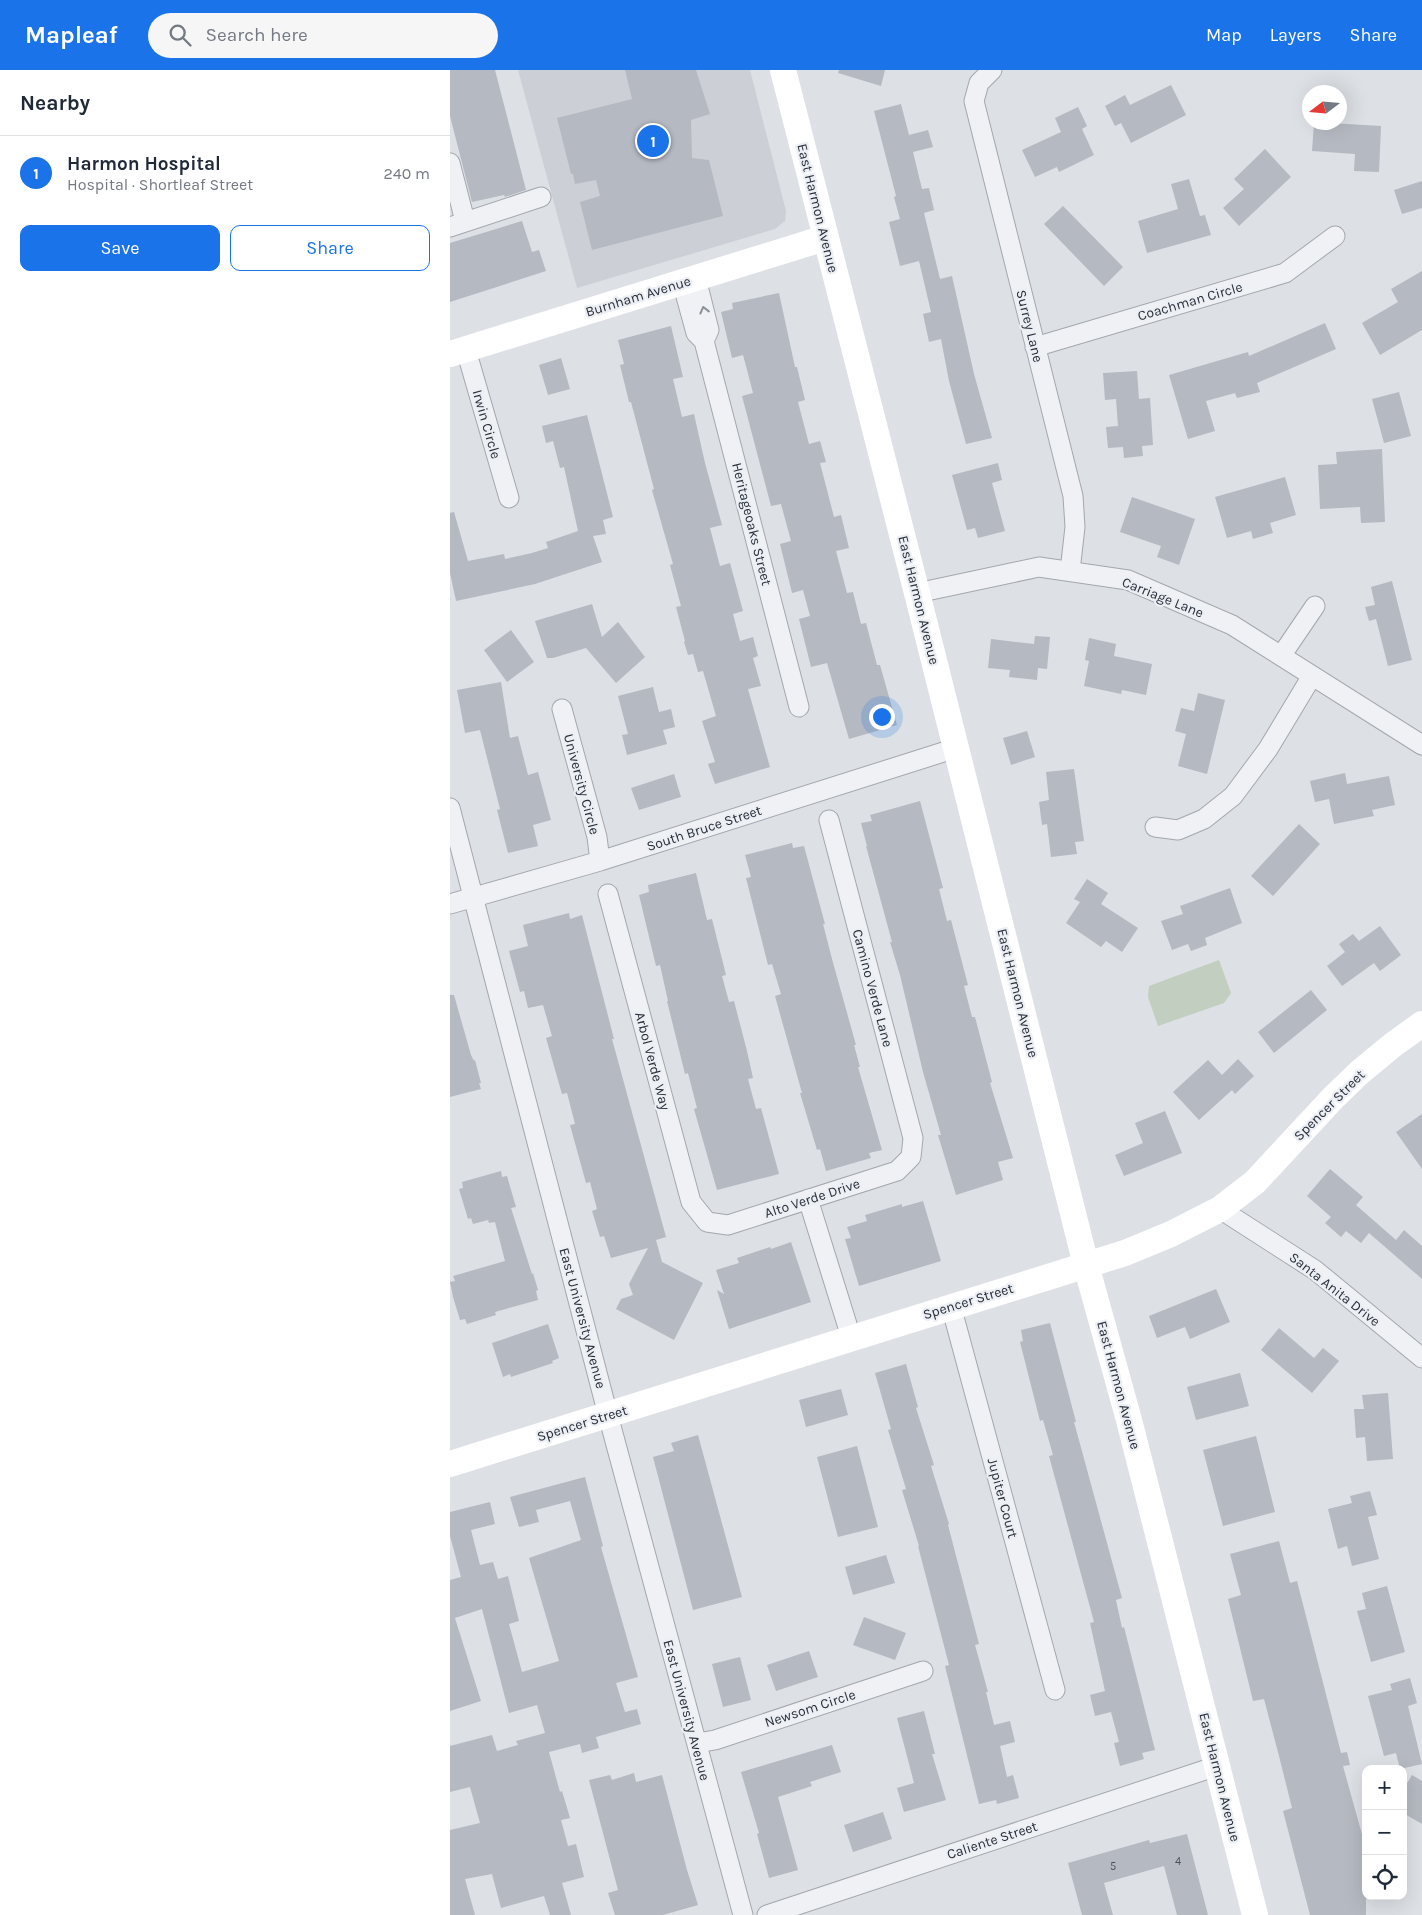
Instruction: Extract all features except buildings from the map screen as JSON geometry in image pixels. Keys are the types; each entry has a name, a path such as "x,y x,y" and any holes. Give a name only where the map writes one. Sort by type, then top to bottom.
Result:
{"main road":[{"name":"East Harmon Avenue","path":"783,70 1086,1265 1129,1420 1255,1915"},
{"name":"Burnham Avenue","path":"458,352 825,238"},
{"name":"Spencer Street","path":"450,1464 851,1337 1125,1253 1162,1238 1220,1209 1255,1182 1333,1098 1360,1072 1422,1024"}],"street":[{"name":"Surrey Lane","path":"986,77 974,101 1073,496 1075,528 1070,570"},
{"path":"450,163 458,224 541,197"},
{"name":"Coachman Circle","path":"1036,347 1285,274 1335,236"},
{"name":"Heritageoaks Street","path":"689,280 696,333 704,341 799,707"},
{"name":"Irwin Circle","path":"458,352 509,498"},
{"name":"Carriage Lane","path":"917,593 1039,567 1070,570 1128,580 1232,625 1422,745"},
{"path":"1281,656 1315,606"},
{"path":"1155,826 1178,830 1204,819 1233,796 1268,749 1312,676"},
{"name":"University Circle","path":"562,709 597,837 600,861"},
{"name":"South Bruce Street","path":"450,904 600,861 956,748"},
{"name":"East University Avenue","path":"450,808 608,1415 743,1915"},
{"name":"Camino Verde Lane","path":"829,820 913,1138 911,1157"},
{"name":"Arbol Verde Way","path":"608,894 691,1202 708,1222"},
{"name":"Alto Verde Drive","path":"708,1222 728,1225 897,1171 911,1157"},
{"path":"808,1199 851,1337"},
{"name":"Santa Anita Drive","path":"1220,1209 1315,1270 1422,1358"},
{"name":"Jupiter Court","path":"951,1306 1054,1690"},
{"name":"Newsom Circle","path":"697,1743 715,1740 923,1671"},
{"name":"Caliente Street","path":"768,1915 1217,1766"}],"shaded area":[{"path":"518,70 750,70 786,211 785,221 775,229 577,288"}],"green space":[{"path":"1219,960 1231,993 1224,1003 1158,1026 1148,997 1149,986"}],"place":[{"name":"Harmon Hospital","path":"653,141"}]}
